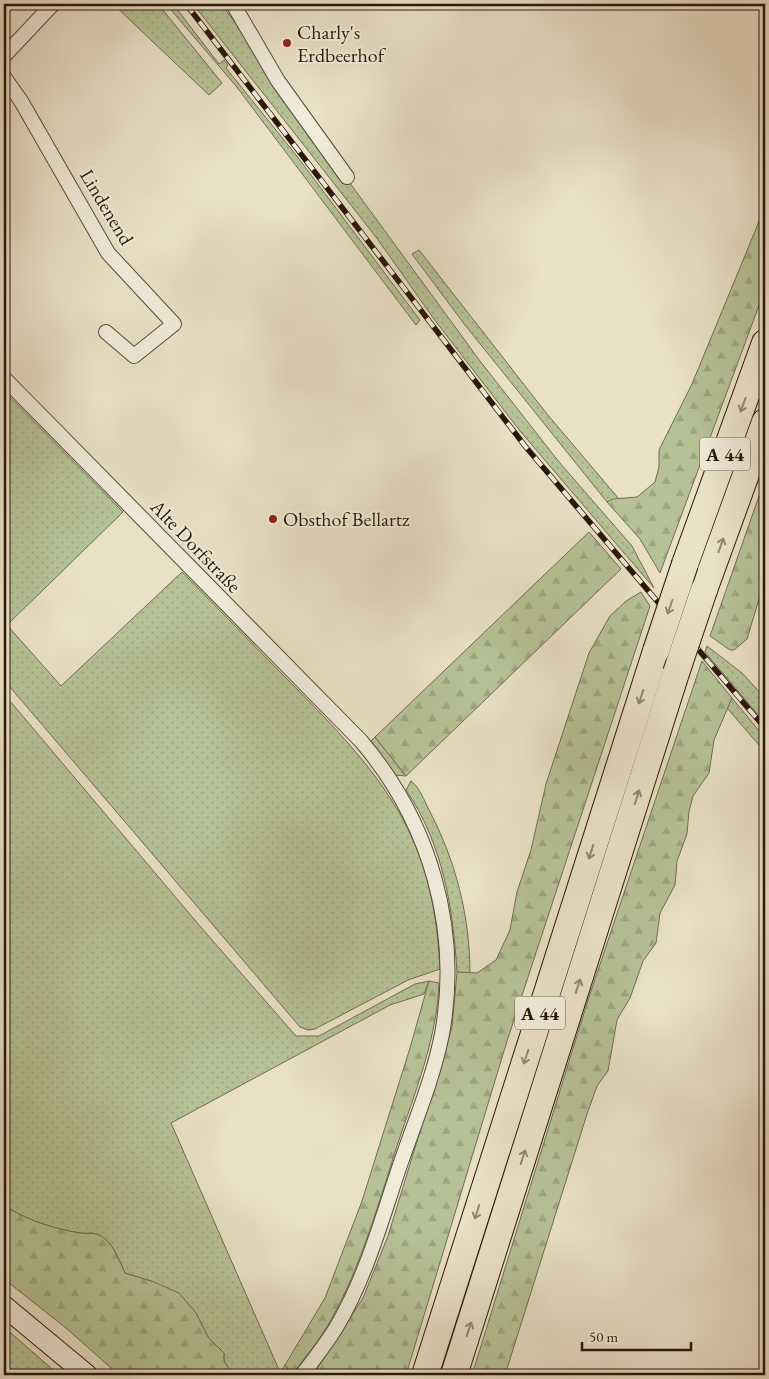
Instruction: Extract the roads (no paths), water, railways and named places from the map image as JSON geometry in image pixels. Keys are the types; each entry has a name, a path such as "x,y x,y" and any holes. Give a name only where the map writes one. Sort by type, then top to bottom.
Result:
{"highway":[{"name":"A 44","path":"425,1375 656,650 765,343"},
{"name":"A 44","path":"454,1375 676,673 765,422"}],"main road":[{"path":"4,1306 87,1375"}],"street":[{"path":"4,56 53,4"},
{"path":"233,4 278,81 347,177"},
{"name":"Lindenend","path":"4,77 21,101 108,253 174,324 134,356 106,332"},
{"name":"Alte Dorfstraße","path":"4,378 361,741 405,801 427,852 438,887 445,923 448,964 447,1000 442,1035 430,1078 379,1228 353,1295 338,1324 302,1375"}],"railway":[{"path":"186,4 525,446 765,728"}],"place":[{"name":"Charly's Erdbeerhof","path":"287,43"},
{"name":"Obsthof Bellartz","path":"273,519"}]}
